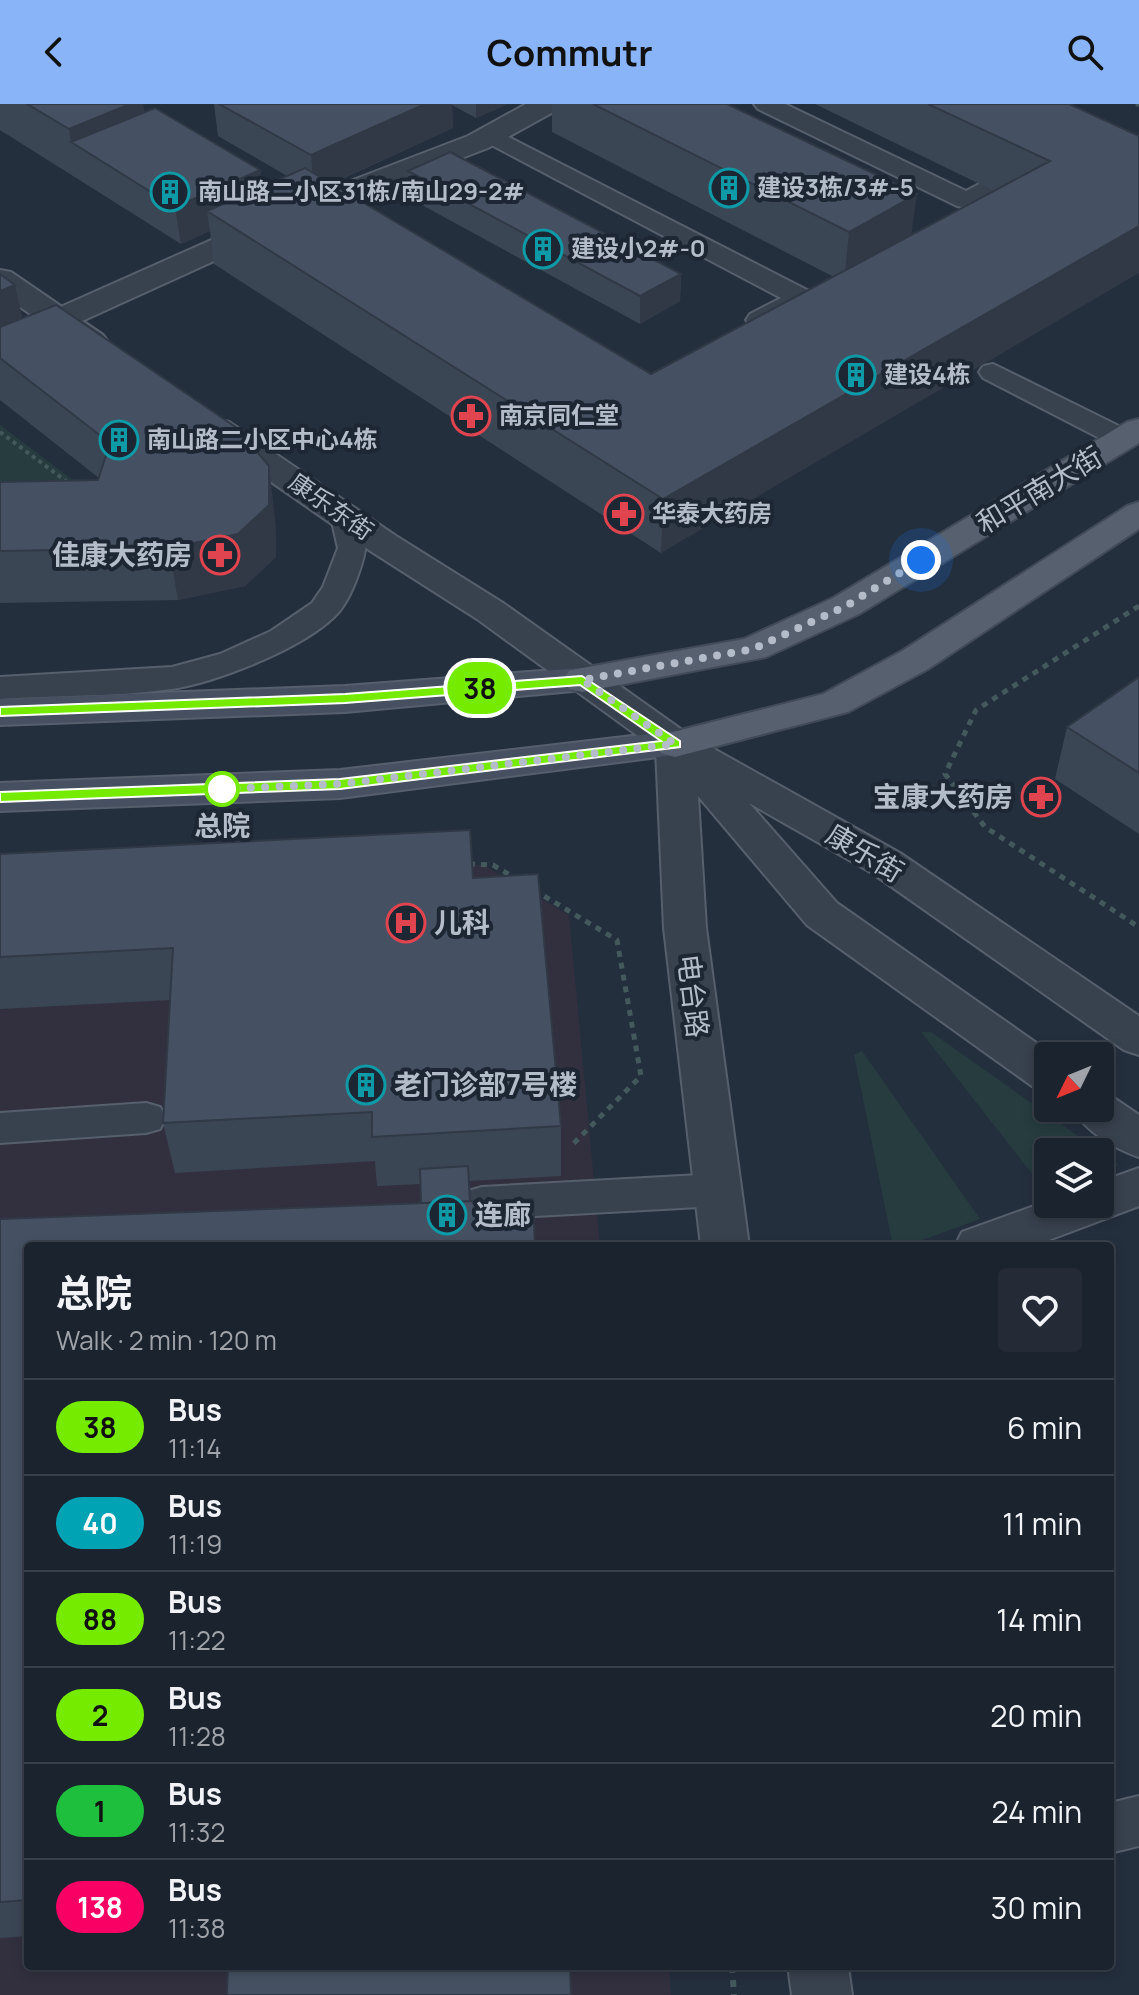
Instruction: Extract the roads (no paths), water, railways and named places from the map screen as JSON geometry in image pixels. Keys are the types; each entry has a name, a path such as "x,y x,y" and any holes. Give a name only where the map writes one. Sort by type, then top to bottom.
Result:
{"main road":[{"name":"和平南大街","path":"582,680 753,649 846,606 1131,434"},
{"path":"0,797 340,784 675,744 835,703 915,660 1139,513"},
{"path":"0,712 345,699 582,680"}],"street":[{"path":"62,332 316,204 491,135 547,104"},
{"path":"0,279 62,332 123,364"},
{"name":"康乐东街","path":"188,409 346,518 490,611 582,680"},
{"name":"康乐街","path":"582,680 675,744 886,863 1139,1038"},
{"path":"675,744 822,914 1034,1064"},
{"name":"电台路","path":"675,744 685,928 724,1242"},
{"path":"1114,1121 1139,1139"},
{"path":"1114,1196 1139,1187"},
{"path":"990,1242 1055,1218"},
{"path":"819,1970 822,1995"}],"lane":[{"path":"766,104 966,201 994,186"},
{"path":"491,135 827,312"},
{"path":"316,204 343,220"},
{"path":"735,334 801,298"},
{"path":"993,372 1131,434"},
{"path":"0,688 173,678 231,661 282,638 323,610 338,588 353,548 346,518"},
{"path":"0,1128 146,1118"},
{"path":"444,1205 718,1190"},
{"path":"1114,1827 1139,1821"}],"place":[{"name":"建设3栋/3#-5","path":"729,188"},
{"name":"南山路二小区31栋/南山29-2#","path":"170,192"},
{"name":"建设小2#-0","path":"543,249"},
{"name":"建设4栋","path":"856,375"},
{"name":"南京同仁堂","path":"471,416"},
{"name":"南山路二小区中心4栋","path":"119,440"},
{"name":"华泰大药房","path":"624,514"},
{"name":"佳康大药房","path":"220,555"},
{"name":"总院","path":"222,789"},
{"name":"宝康大药房","path":"1041,797"},
{"name":"儿科","path":"406,923"},
{"name":"老门诊部7号楼","path":"366,1085"},
{"name":"连廊","path":"447,1215"}]}
